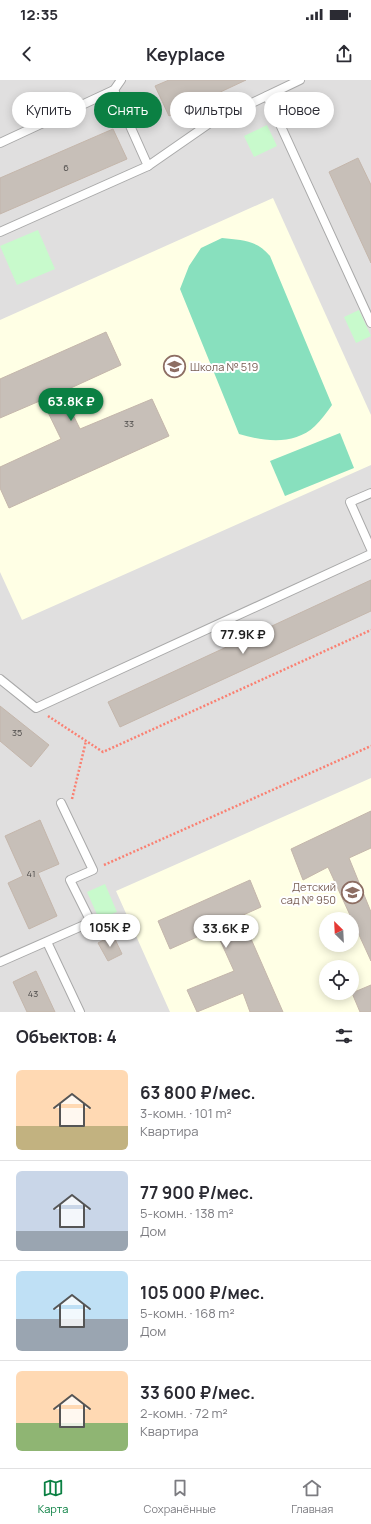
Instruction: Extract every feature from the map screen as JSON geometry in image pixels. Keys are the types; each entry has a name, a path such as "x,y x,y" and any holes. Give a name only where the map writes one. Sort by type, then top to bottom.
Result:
{"lane":[{"path":"0,143 114,90 121,80"},
{"path":"275,92 300,80"},
{"path":"114,90 148,166"},
{"path":"0,232 148,166 210,123 264,97"},
{"path":"282,128 371,323"},
{"path":"371,493 350,502 371,549"},
{"path":"0,679 36,708 371,554"},
{"path":"0,962 91,922 70,880 93,870 61,803"},
{"path":"47,942 80,1012"}],"path":[{"path":"36,708 104,752 371,630"},
{"path":"68,818 86,741"},
{"path":"93,870 371,746"}],"shaded area":[{"path":"0,80 371,80 371,1012 0,1012"},
{"name":"Школа № 519","path":"273,198 371,415 371,465 22,620 0,572 0,320"},
{"path":"371,778 371,1012 170,1012 116,891"}],"green space":[{"path":"264,126 264,128 268,128 277,146 254,157 244,136"},
{"path":"38,230 55,269 17,285 0,246"},
{"path":"222,238 249,242 260,247 270,256 332,405 315,426 298,437 268,440 239,434 180,289 189,266 201,248"},
{"path":"359,310 371,336 356,343 344,317"},
{"path":"340,433 354,468 285,496 270,461"},
{"path":"105,884 117,912 99,919 87,892"}],"building":[{"path":"169,80 246,80 220,92 170,92 169,116 162,101 162,92 158,92 155,86"},
{"path":"113,129 127,159 0,214 0,178"},
{"path":"358,158 371,185 371,263 329,172"},
{"path":"106,332 121,365 62,392 80,429 152,399 169,436 9,508 0,488 0,467 61,439 42,400 0,418 0,379"},
{"path":"371,580 371,611 120,727 108,702"},
{"path":"0,706 49,745 31,767 0,741"},
{"name":"Детский сад № 950","path":"371,811 371,848 349,858 371,912 371,961 359,935 359,912 349,912 328,867 303,880 291,849"},
{"path":"40,820 59,864 38,873 57,916 29,929 8,883 23,876 5,836"},
{"path":"250,880 261,907 241,916 283,1012 250,1012 243,993 197,1012 187,990 234,971 215,929 170,949 158,921"},
{"path":"113,935 122,954 108,961 98,943"},
{"path":"36,971 55,1012 27,1012 13,982"},
{"path":"371,985 371,1012 360,1012 355,1000 359,1000 359,990"}],"place":[{"name":"Школа № 519","path":"175,367"},
{"name":"Детский сад № 950","path":"352,893"}]}
